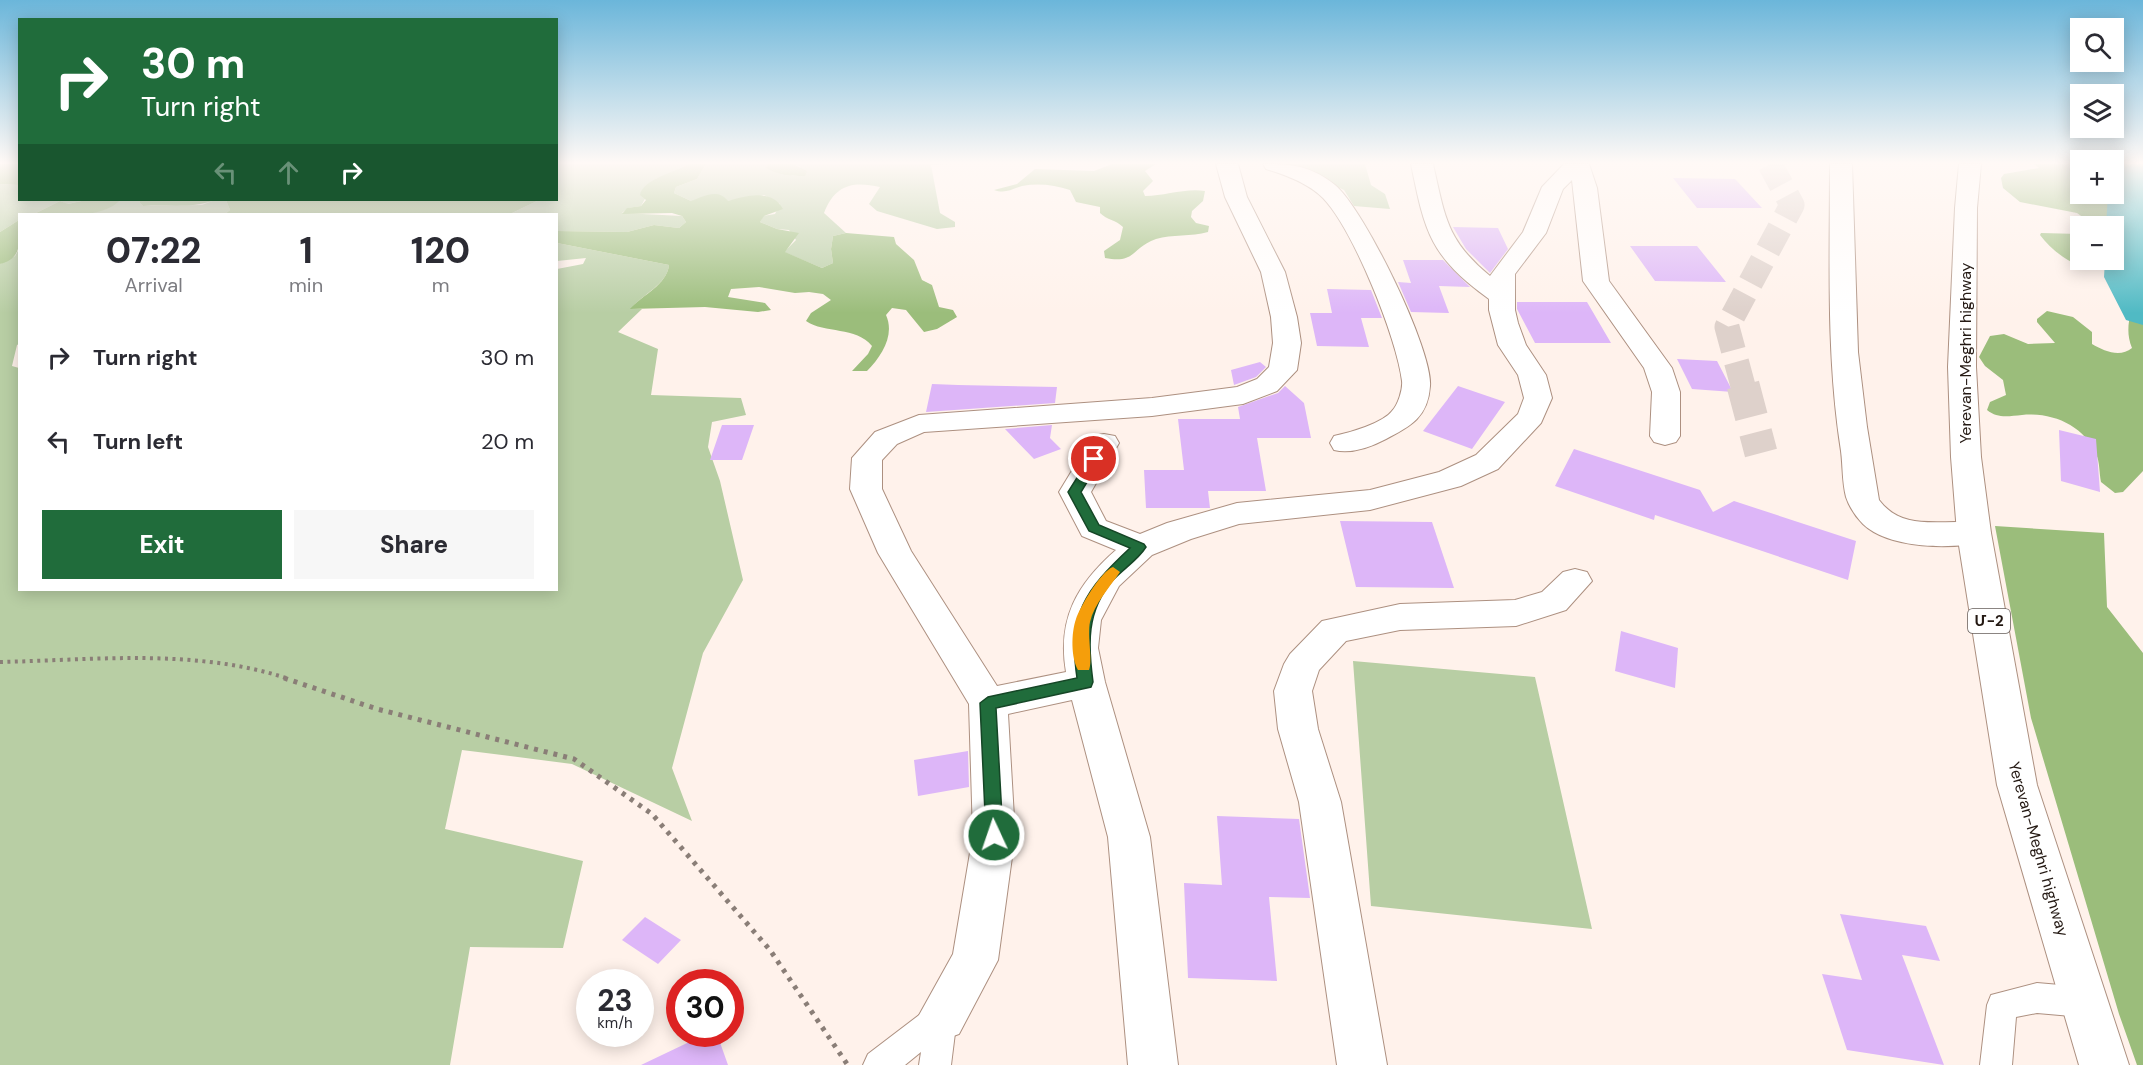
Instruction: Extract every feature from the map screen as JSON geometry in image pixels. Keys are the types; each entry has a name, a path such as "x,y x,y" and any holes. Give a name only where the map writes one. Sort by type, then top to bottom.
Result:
{"main road":[{"path":"942,1017 975,960 994,835 988,703 896,553 866,489 867,458 886,438 919,424 1152,407 1243,395 1267,385 1283,370 1287,343 1284,317 1273,272 1244,214"},
{"path":"1345,442 1365,438 1405,417 1416,384 1410,360 1378,276 1347,214"},
{"path":"1434,214 1438,232 1444,242 1454,254 1502,296"},
{"path":"1153,1065 1129,837 1086,682 1080,648 1083,620 1106,578 1140,547 1210,520 1237,514 1370,500 1450,479 1487,462 1531,417 1538,398 1532,375 1512,345 1502,310 1502,296 1503,274 1534,233 1542,214"},
{"path":"1589,214 1596,281 1658,368 1666,392 1665,436"},
{"path":"1842,214 1844,324 1851,428 1865,504 1876,516 1909,532 1926,535 1974,533"},
{"name":"Yerevan-Meghri highway","path":"1966,214 1962,367 1966,457 1974,533 2017,785 2104,1065"},
{"path":"1104,443 1075,492 1094,528 1140,547"},
{"path":"1362,1065 1320,802 1298,729 1293,692 1303,664 1335,630 1400,617 1516,613 1554,601 1575,581"},
{"path":"988,703 1086,682"}],"lane":[{"path":"1995,1065 2002,1005 2037,998 2084,1002"},
{"path":"879,1065 942,1017"},
{"path":"935,1065 942,1017"}],"path":[{"path":"0,662 185,659 259,669 377,709 574,759 659,822 770,950 847,1065"}],"green space":[{"path":"0,214 18,214 18,221 0,232"},
{"path":"558,214 682,216 686,222 679,228 654,225 627,232 558,231"},
{"path":"674,214 770,214 764,216 760,222 777,229 799,233 785,252 822,268 833,263 831,249 833,236 846,233 894,237 896,244 914,260 922,280 932,285 939,307 953,310 957,317 937,329 924,332 906,310 892,308 886,315 888,338 878,359 867,371 852,371 868,354 872,346 858,335 822,328 806,321 811,313 831,300 823,294 795,293 759,287 731,289 728,297 765,303 771,310 758,312 705,307 630,309 659,284 669,265 558,243 558,231 627,232 654,225 679,228 686,222 682,216"},
{"path":"825,214 846,233 833,236 831,249 833,263 822,268 784,252 796,240 789,230 777,229 760,222 763,216"},
{"path":"886,214 941,214 955,222 955,227 937,229"},
{"path":"1101,214 1192,214 1191,217 1196,223 1209,226 1208,232 1156,239 1128,257 1115,259 1105,258 1104,251 1120,240 1123,227"},
{"path":"2078,214 2129,214 2143,245 2143,471 2123,492 2115,493 2101,482 2099,464 2091,444 2066,423 2045,416 1999,416 1987,410 1990,402 2006,395 2003,380 1985,366 1979,357 1990,336 2004,334 2028,344 2055,343 2037,322 2037,319 2047,311 2073,317 2092,332 2092,344 2102,349 2117,353 2127,351 2132,348 2128,328 2133,295 2127,277 2119,270 2124,270 2124,216 2081,216"},
{"path":"18,221 16,253 13,258 0,264 0,232"},
{"path":"2041,233 2070,234 2070,261 2057,253 2040,235"},
{"path":"558,243 669,265 659,284 631,309 642,309 618,332 658,349 651,395 741,398 746,415 712,422 708,447 720,481 743,580 703,653 672,768 692,821 572,764 462,750 445,829 583,861 563,948 470,947 450,1065 0,1065 0,264 15,256 18,251 18,344 12,366 18,368 18,591 558,591 558,269 583,264 586,258 558,261"},
{"path":"1995,526 2104,533 2107,607 2143,653 2143,1065 2137,1065 2119,1014 2031,718"},
{"path":"1353,661 1535,677 1592,929 1371,906"}],"building":[{"path":"1453,227 1498,228 1508,249 1490,273 1466,249"},
{"path":"1630,246 1697,246 1726,282 1655,281"},
{"path":"1403,260 1443,260 1470,287 1439,286 1449,313 1411,312 1398,282 1411,283"},
{"path":"1327,289 1371,290 1382,318 1361,318 1369,347 1317,346 1310,313 1332,313"},
{"path":"1517,302 1587,302 1611,343 1535,343 1517,309"},
{"path":"1677,359 1717,361 1733,392 1692,389"},
{"path":"1260,362 1266,367 1256,377 1234,385 1231,370"},
{"path":"932,384 1057,387 1055,403 926,412"},
{"path":"1285,386 1304,403 1311,438 1257,438 1266,491 1208,491 1210,508 1146,508 1144,470 1184,470 1178,419 1240,419 1238,407 1278,393"},
{"path":"1458,386 1505,402 1472,449 1423,431"},
{"path":"722,425 754,425 742,460 710,460"},
{"path":"1052,425 1050,438 1061,449 1034,459 1005,429"},
{"path":"2059,430 2096,439 2100,492 2061,481"},
{"path":"1574,449 1700,490 1713,512 1734,501 1856,541 1848,580 1655,515 1654,520 1555,486"},
{"path":"1340,521 1432,522 1454,588 1356,587"},
{"path":"1621,631 1678,648 1675,688 1615,671"},
{"path":"968,751 969,787 918,796 914,760"},
{"path":"1217,816 1299,819 1310,898 1269,897 1277,981 1188,978 1184,883 1222,885"},
{"path":"1840,914 1926,926 1940,961 1902,955 1944,1065 1847,1050 1822,974 1862,980"},
{"path":"645,917 681,940 658,964 622,940"},
{"path":"679,1047 722,1047 728,1065 641,1065"}],"waterway":[{"path":"2128,214 2127,277 2143,310"}],"tunnel":[{"path":"1743,386 1727,327 1787,214"},
{"path":"1743,385 1761,453"}],"slow traffic":[{"path":"1083,666 1080,648 1083,620 1106,578 1113,572"}],"route":[{"path":"994,835 988,703 1086,682 1080,648 1083,620 1106,578 1140,547 1094,528 1075,492 1094,459"}]}
